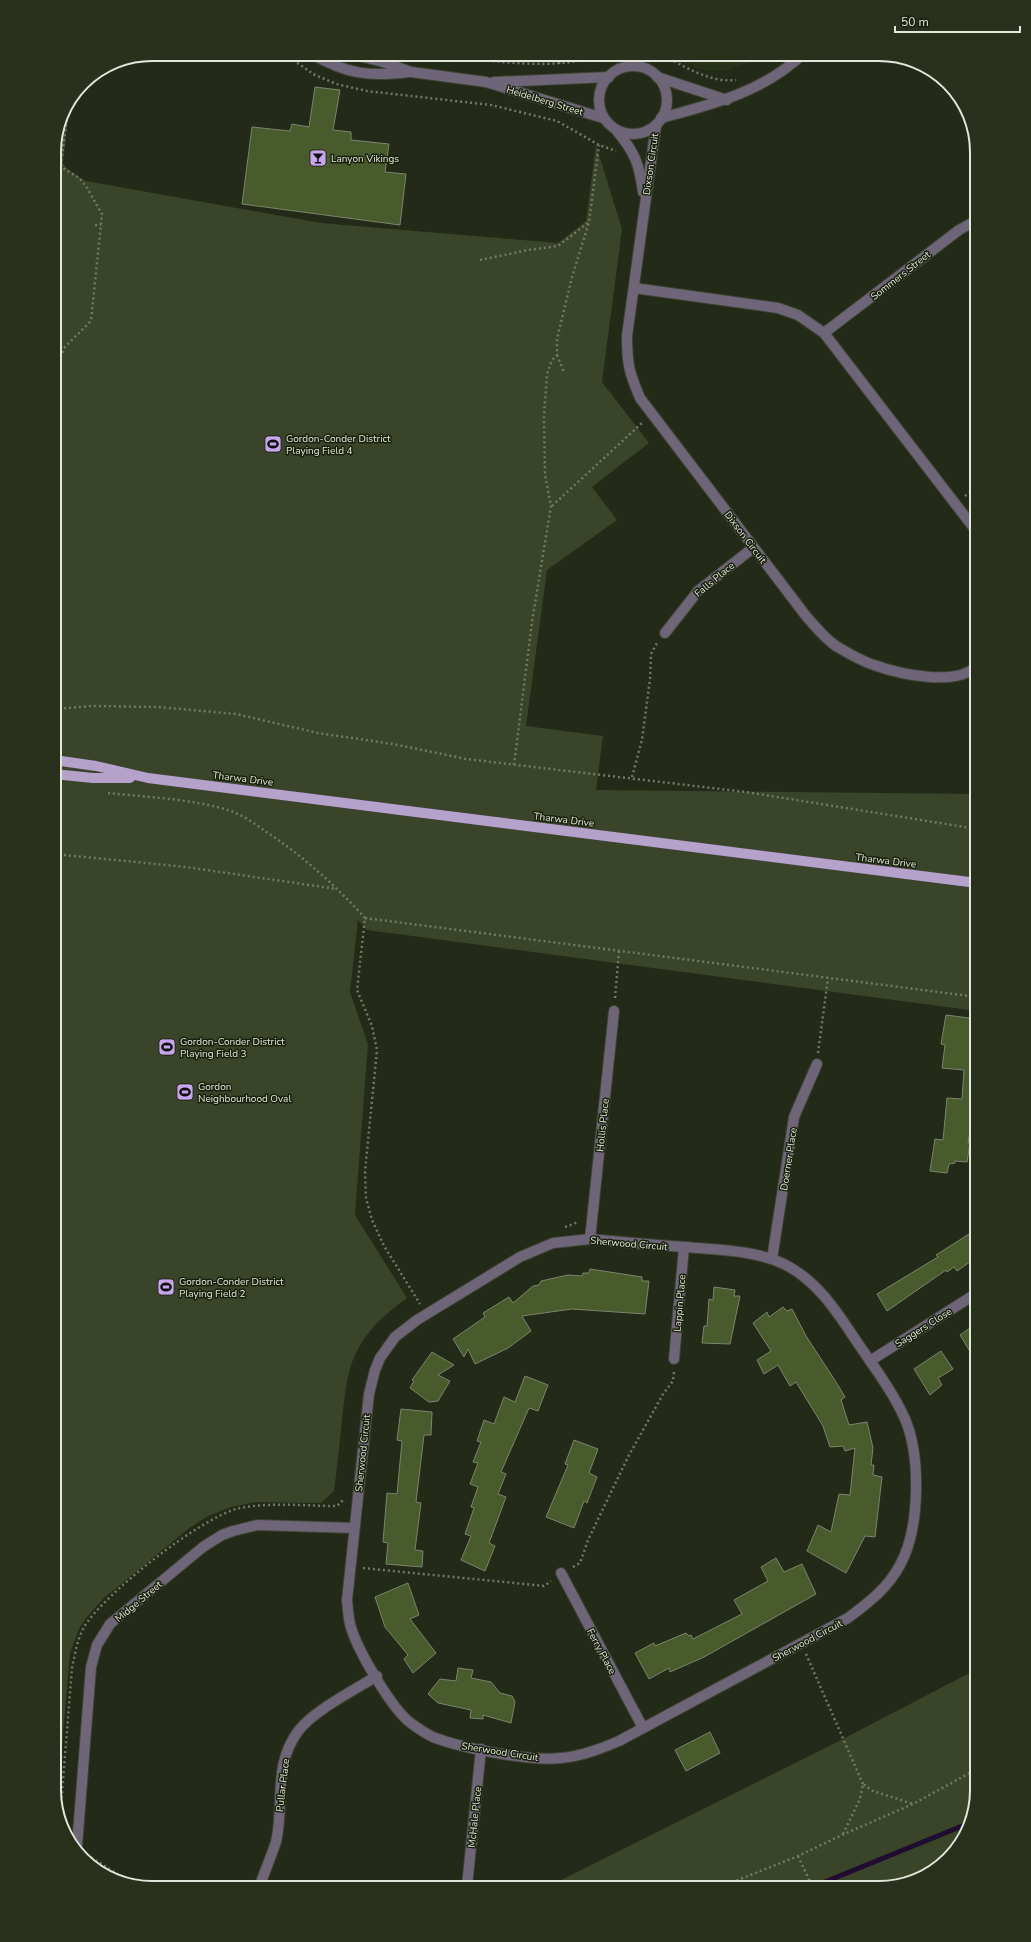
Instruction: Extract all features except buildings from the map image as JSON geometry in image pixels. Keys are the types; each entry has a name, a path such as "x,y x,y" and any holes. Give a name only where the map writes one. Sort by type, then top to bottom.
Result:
{"main road":[{"name":"Tharwa Drive","path":"61,761 96,766 148,778 970,882"},
{"name":"Tharwa Drive","path":"61,775 93,778 148,778"}],"street":[{"name":"Heidelberg Street","path":"325,61 355,72 382,76 411,72"},
{"name":"Heidelberg Street","path":"379,61 411,72 486,82 604,118"},
{"path":"727,100 657,77 645,69 630,67 615,72 609,77 600,92 600,109 604,118 616,130 633,134 641,133 659,122 727,100 761,85 791,66 796,61"},
{"name":"Heidelberg Street","path":"486,82 609,77"},
{"path":"657,77 665,92 665,110 659,122"},
{"name":"Dixson Circuit","path":"659,122 645,204 627,336 627,361 630,374 640,398 753,548 806,616 824,636 835,645 875,666 905,673 947,678 970,672"},
{"name":"Dixson Circuit","path":"616,130 629,146 640,168 645,204"},
{"name":"Sommers Street","path":"824,333 959,230 970,224"},
{"path":"634,288 778,308 798,315 824,333 970,523"},
{"name":"Falls Place","path":"664,633 698,591 753,548"},
{"name":"Hollis Place","path":"590,1239 614,1011"},
{"name":"Doerner Place","path":"772,1259 794,1117 817,1064"},
{"name":"Sherwood Circuit","path":"590,1239 746,1253 772,1259 808,1279 826,1297 889,1389 905,1420 915,1452 917,1485 910,1538 900,1565 884,1589 848,1618 643,1728 591,1753 560,1758 522,1756 456,1744 432,1736 411,1723 394,1706 360,1649 350,1625 347,1600 369,1394 375,1370 380,1358 396,1337 417,1320 520,1257 553,1243 590,1239"},
{"name":"Lappin Place","path":"674,1359 684,1247"},
{"name":"Saggers Close","path":"870,1360 970,1297"},
{"name":"Midge Street","path":"77,1842 92,1668 97,1645 110,1624 203,1547 233,1530 256,1526 354,1528"},
{"name":"Ferry Place","path":"561,1574 643,1728"},
{"name":"Pullar Place","path":"262,1881 276,1841 282,1770 288,1749 300,1729 317,1714 376,1676"},
{"name":"McHale Place","path":"468,1881 481,1749"}],"path":[{"path":"295,61 313,74 336,84 367,91 491,105 556,121 599,145 589,222 572,277 557,339 556,355 564,372"},
{"path":"516,61 559,63 578,61"},
{"path":"675,61 705,76 721,80 734,80 740,78"},
{"path":"61,356 65,347 92,321 102,214 86,186 79,178 63,168 61,164 66,122"},
{"path":"480,260 528,250 558,246 589,222"},
{"path":"95,225 101,225"},
{"path":"514,765 532,622 551,506 546,475 544,416 548,374 552,360 556,355"},
{"path":"551,506 652,414"},
{"path":"963,498 970,492"},
{"path":"632,777 642,740 650,679 651,654 664,633"},
{"path":"61,708 92,706 158,707 236,714 318,733 393,744 466,759 632,777 746,792 970,828"},
{"path":"102,792 212,805 230,810 252,822 286,845 320,872 365,918 970,996"},
{"path":"61,855 186,867 337,889"},
{"path":"365,918 358,990 372,1026 377,1050 365,1171 366,1198 372,1220 384,1246 420,1304"},
{"path":"614,1011 619,951"},
{"path":"817,1064 828,978"},
{"path":"560,1228 574,1224 578,1221 582,1213 593,1213"},
{"path":"415,1308 427,1300"},
{"path":"361,1568 544,1586 580,1563 588,1540 628,1457 663,1394 673,1381 674,1359"},
{"path":"62,1799 72,1668 77,1644 84,1628 96,1611 129,1580 188,1533 225,1513 239,1508 266,1505 338,1506 344,1501 344,1495"},
{"path":"360,1575 362,1560"},
{"path":"801,1643 863,1784 873,1791 913,1804"},
{"path":"736,1881 798,1856 842,1834 913,1804 970,1773"},
{"path":"842,1834 860,1799 863,1784"},
{"path":"798,1856 810,1881"},
{"path":"93,1858 118,1874"}],"shaded area":[{"path":"686,61 753,61 725,71 710,71 695,68"},
{"path":"68,117 63,163 66,168 86,181 321,223 558,243 586,221 596,145 622,229 602,382 649,443 592,487 617,520 547,570 526,726 603,736 596,790 970,794 970,1010 367,930 358,920 350,992 368,1044 355,1215 407,1298 371,1329 356,1353 350,1369 345,1394 334,1491 321,1503 256,1502 231,1507 208,1516 188,1529 104,1598 86,1618 79,1629 70,1653 61,1758 61,146 64,128"},
{"path":"970,1673 970,1790 967,1814 955,1841 939,1858 925,1869 903,1878 879,1881 559,1881 841,1740"}],"waterway":[{"path":"827,1881 963,1826"}],"place":[{"name":"Lanyon Vikings","path":"318,158"},
{"name":"Gordon-Conder District Playing Field 4","path":"273,444"},
{"name":"Gordon-Conder District Playing Field 3","path":"167,1047"},
{"name":"Gordon Neighbourhood Oval","path":"185,1092"},
{"name":"Gordon-Conder District Playing Field 2","path":"166,1287"}]}
